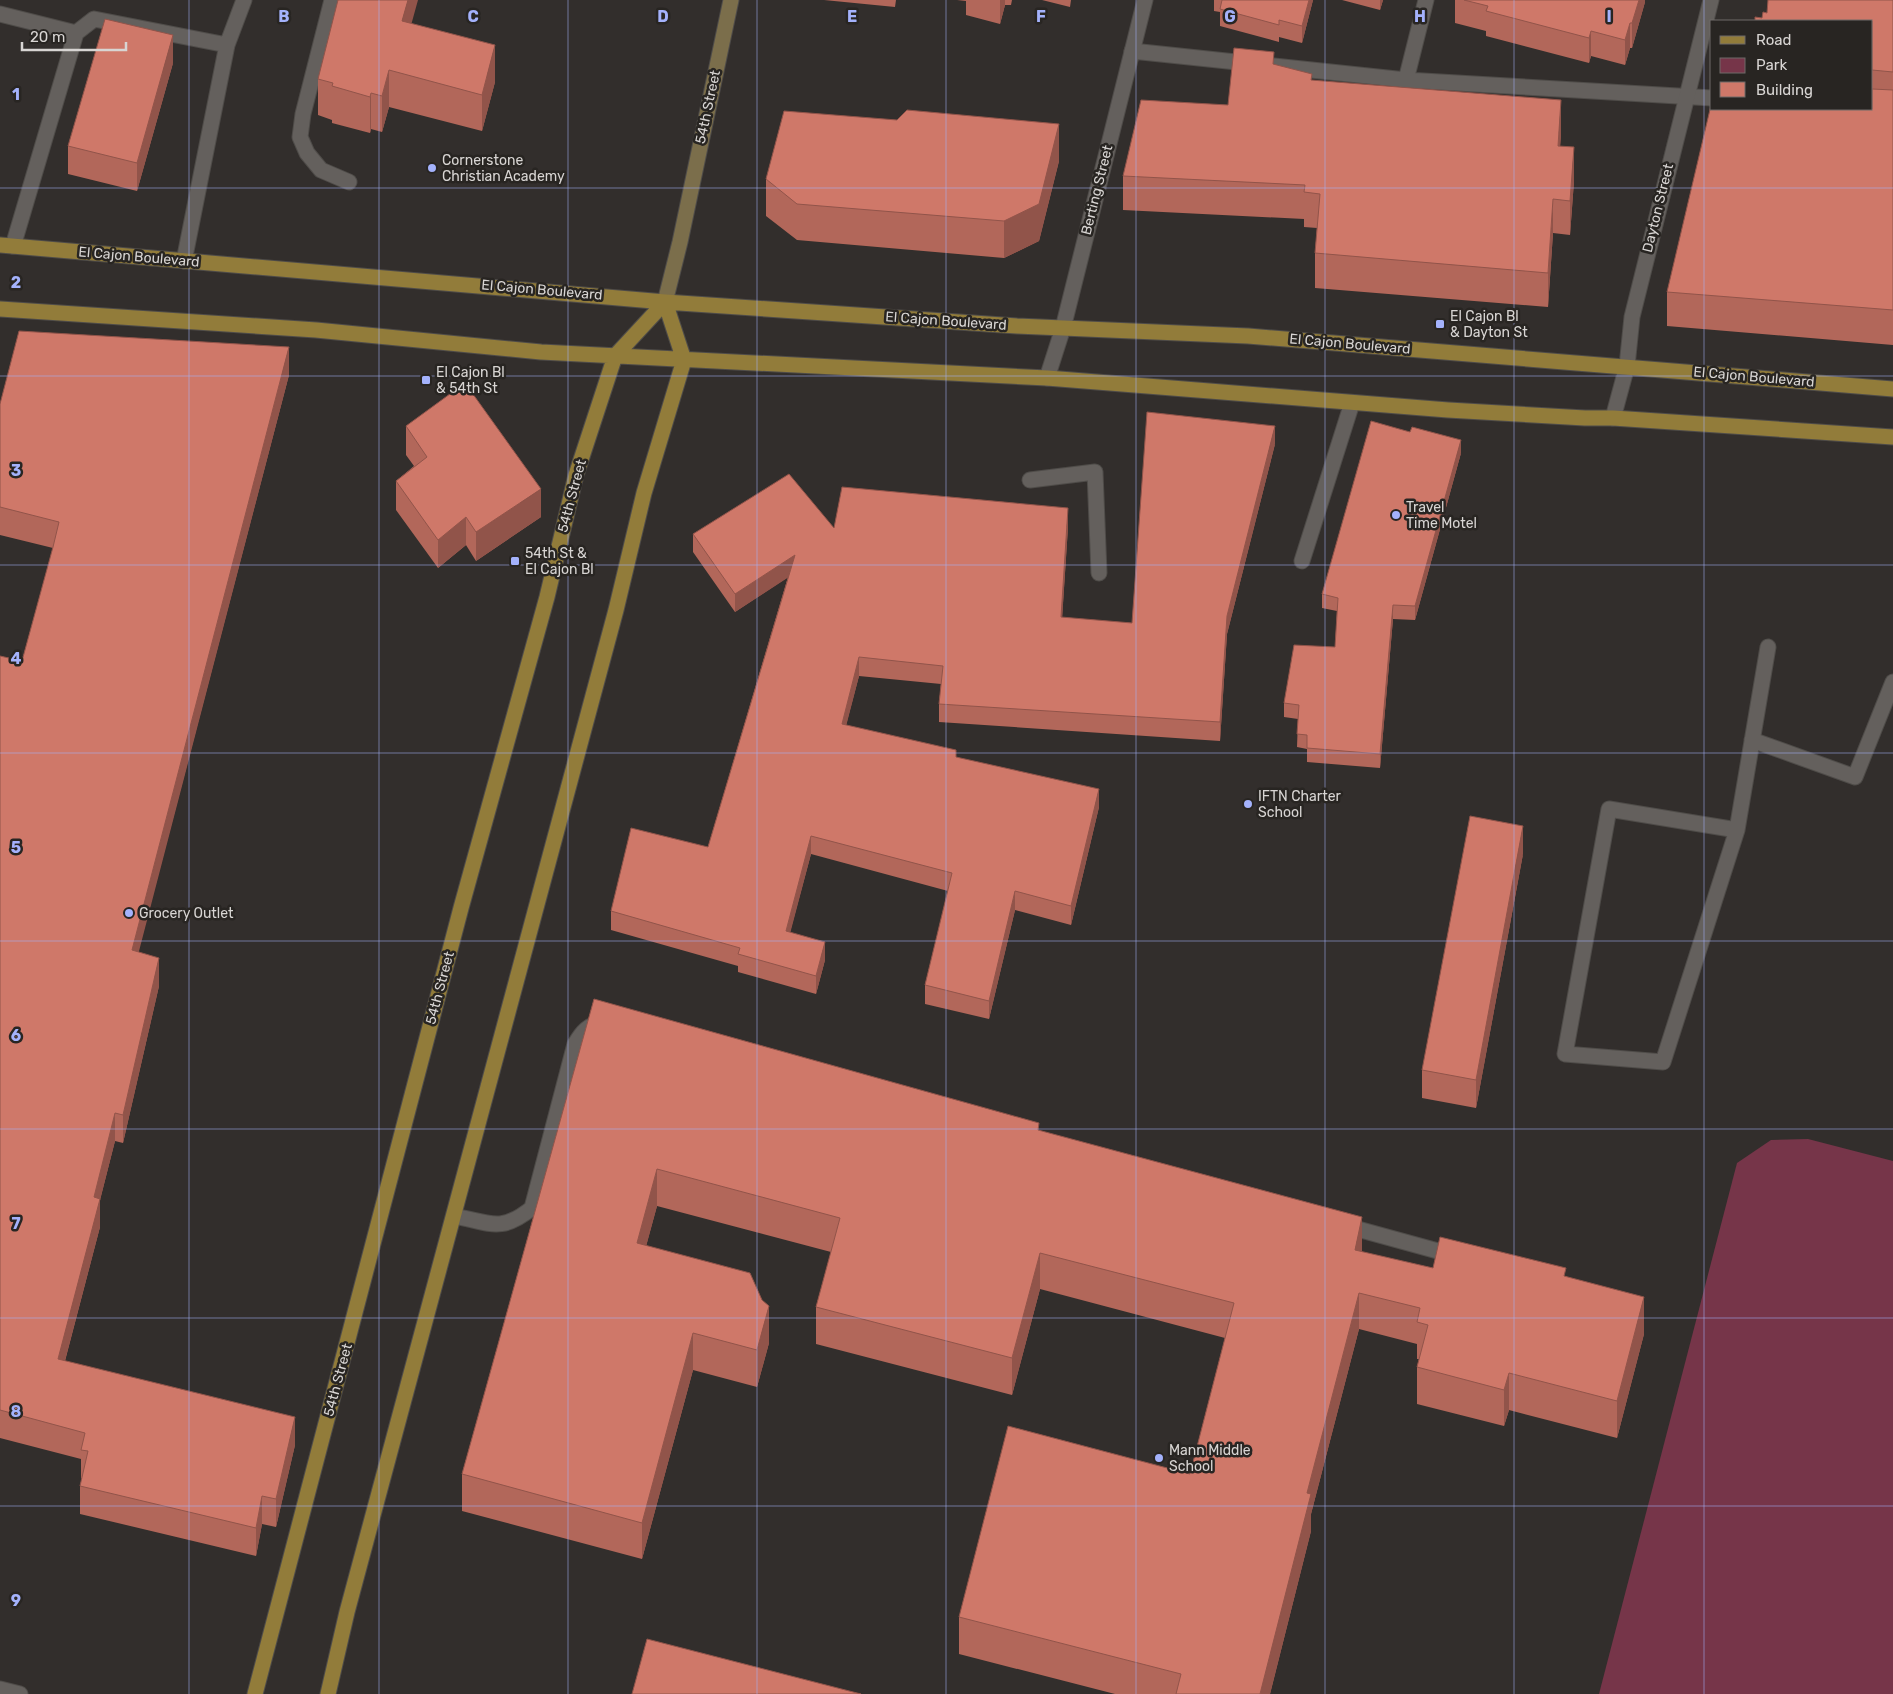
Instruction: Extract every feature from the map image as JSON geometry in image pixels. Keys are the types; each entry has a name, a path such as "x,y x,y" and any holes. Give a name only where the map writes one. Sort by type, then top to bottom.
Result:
{"main road":[{"name":"54th Street","path":"255,1694 461,908 547,597 576,475 615,356 665,302 680,242 731,0"},
{"name":"El Cajon Boulevard","path":"7,245 665,302 1064,328 1248,336 1893,389"},
{"path":"328,1694 616,610 644,493 684,360 665,302"},
{"path":"0,309 316,330 541,352 1047,378 1519,415 1612,418 1893,437"}],"street":[{"path":"184,260 227,45 244,0"},
{"path":"332,0 303,114 300,137 307,153 321,170 349,182"},
{"name":"Berting Street","path":"1047,378 1064,328 1145,0"},
{"path":"1406,80 1426,0"},
{"name":"Dayton Street","path":"1612,418 1627,366 1632,317 1711,0"},
{"path":"0,14 76,33"},
{"path":"7,245 76,33 94,19 227,45"},
{"path":"1132,51 1406,80 1710,98"},
{"path":"1302,561 1352,403"},
{"path":"1030,480 1095,472 1099,572"},
{"path":"1737,830 1609,809 1565,1054 1663,1062 1737,830 1768,647"},
{"path":"1752,740 1855,776 1893,682"},
{"path":"454,1216 501,1226 516,1220 532,1208 575,1044 583,1031 594,1023 618,1026"},
{"path":"1332,1222 1471,1260"},
{"path":"0,1689 20,1694"}],"green space":[{"path":"1808,1139 1893,1161 1893,1694 1599,1694 1737,1163 1771,1140"}],"building":[{"path":"338,0 408,0 402,21 495,45 482,95 389,70 382,96 371,93 370,97 332,86 333,83 318,79"},
{"path":"1222,0 1309,0 1302,26 1279,20 1279,25 1220,9"},
{"path":"1464,0 1639,0 1625,40 1591,31 1589,38 1486,11 1488,6"},
{"path":"1768,0 1893,0 1893,72 1873,70 1873,20 1755,20 1755,17 1762,18 1763,12 1767,13"},
{"path":"105,19 173,35 137,163 68,146"},
{"path":"1234,48 1274,52 1273,64 1312,74 1311,80 1561,100 1558,146 1574,147 1570,201 1553,199 1548,273 1315,253 1320,194 1304,192 1305,185 1123,176 1141,100 1228,105"},
{"path":"1873,89 1893,90 1893,310 1667,292 1710,109 1873,110"},
{"path":"907,110 1059,124 1039,204 1004,221 797,204 766,179 784,111 897,120"},
{"path":"19,331 289,347 132,950 159,958 123,1115 115,1113 94,1197 100,1199 58,1359 295,1417 276,1499 262,1496 256,1528 80,1486 88,1451 81,1450 85,1433 0,1410 0,656 22,661 59,522 0,507 0,404"},
{"path":"465,383 541,489 476,532 466,517 438,540 396,481 427,457 406,426"},
{"path":"1147,412 1275,426 1227,616 1220,722 939,704 943,666 859,657 842,724 956,750 956,757 1099,789 1071,906 1015,891 989,1001 925,985 952,873 811,836 786,931 825,942 816,976 738,954 740,948 611,911 631,828 708,847 795,555 735,594 693,534 789,474 834,528 842,487 1068,508 1061,617 1132,623"},
{"path":"1371,421 1410,432 1412,427 1461,440 1415,606 1393,605 1380,754 1307,748 1307,735 1297,734 1299,705 1284,703 1294,645 1335,647 1338,598 1322,594"},
{"path":"1470,816 1523,826 1476,1080 1422,1070"},
{"path":"594,999 1039,1123 1038,1130 1362,1217 1355,1250 1433,1268 1440,1237 1566,1268 1564,1276 1644,1297 1617,1401 1509,1373 1504,1390 1417,1367 1428,1325 1417,1322 1420,1308 1359,1293 1307,1493 1311,1494 1260,1694 1176,1694 1181,1674 959,1617 1008,1426 1190,1474 1234,1303 1040,1253 1012,1358 816,1307 840,1218 657,1169 637,1243 750,1273 762,1300 769,1306 757,1350 693,1333 642,1523 462,1474"},
{"path":"647,1639 861,1694 632,1694"}],"place":[{"name":"Cornerstone Christian Academy","path":"432,168"},
{"name":"El Cajon Bl & Dayton St","path":"1440,324"},
{"name":"El Cajon Bl & 54th St","path":"426,380"},
{"name":"Travel Time Motel","path":"1396,515"},
{"name":"54th St & El Cajon Bl","path":"515,561"},
{"name":"IFTN Charter School","path":"1248,804"},
{"name":"Grocery Outlet","path":"129,913"},
{"name":"Mann Middle School","path":"1159,1458"}]}
